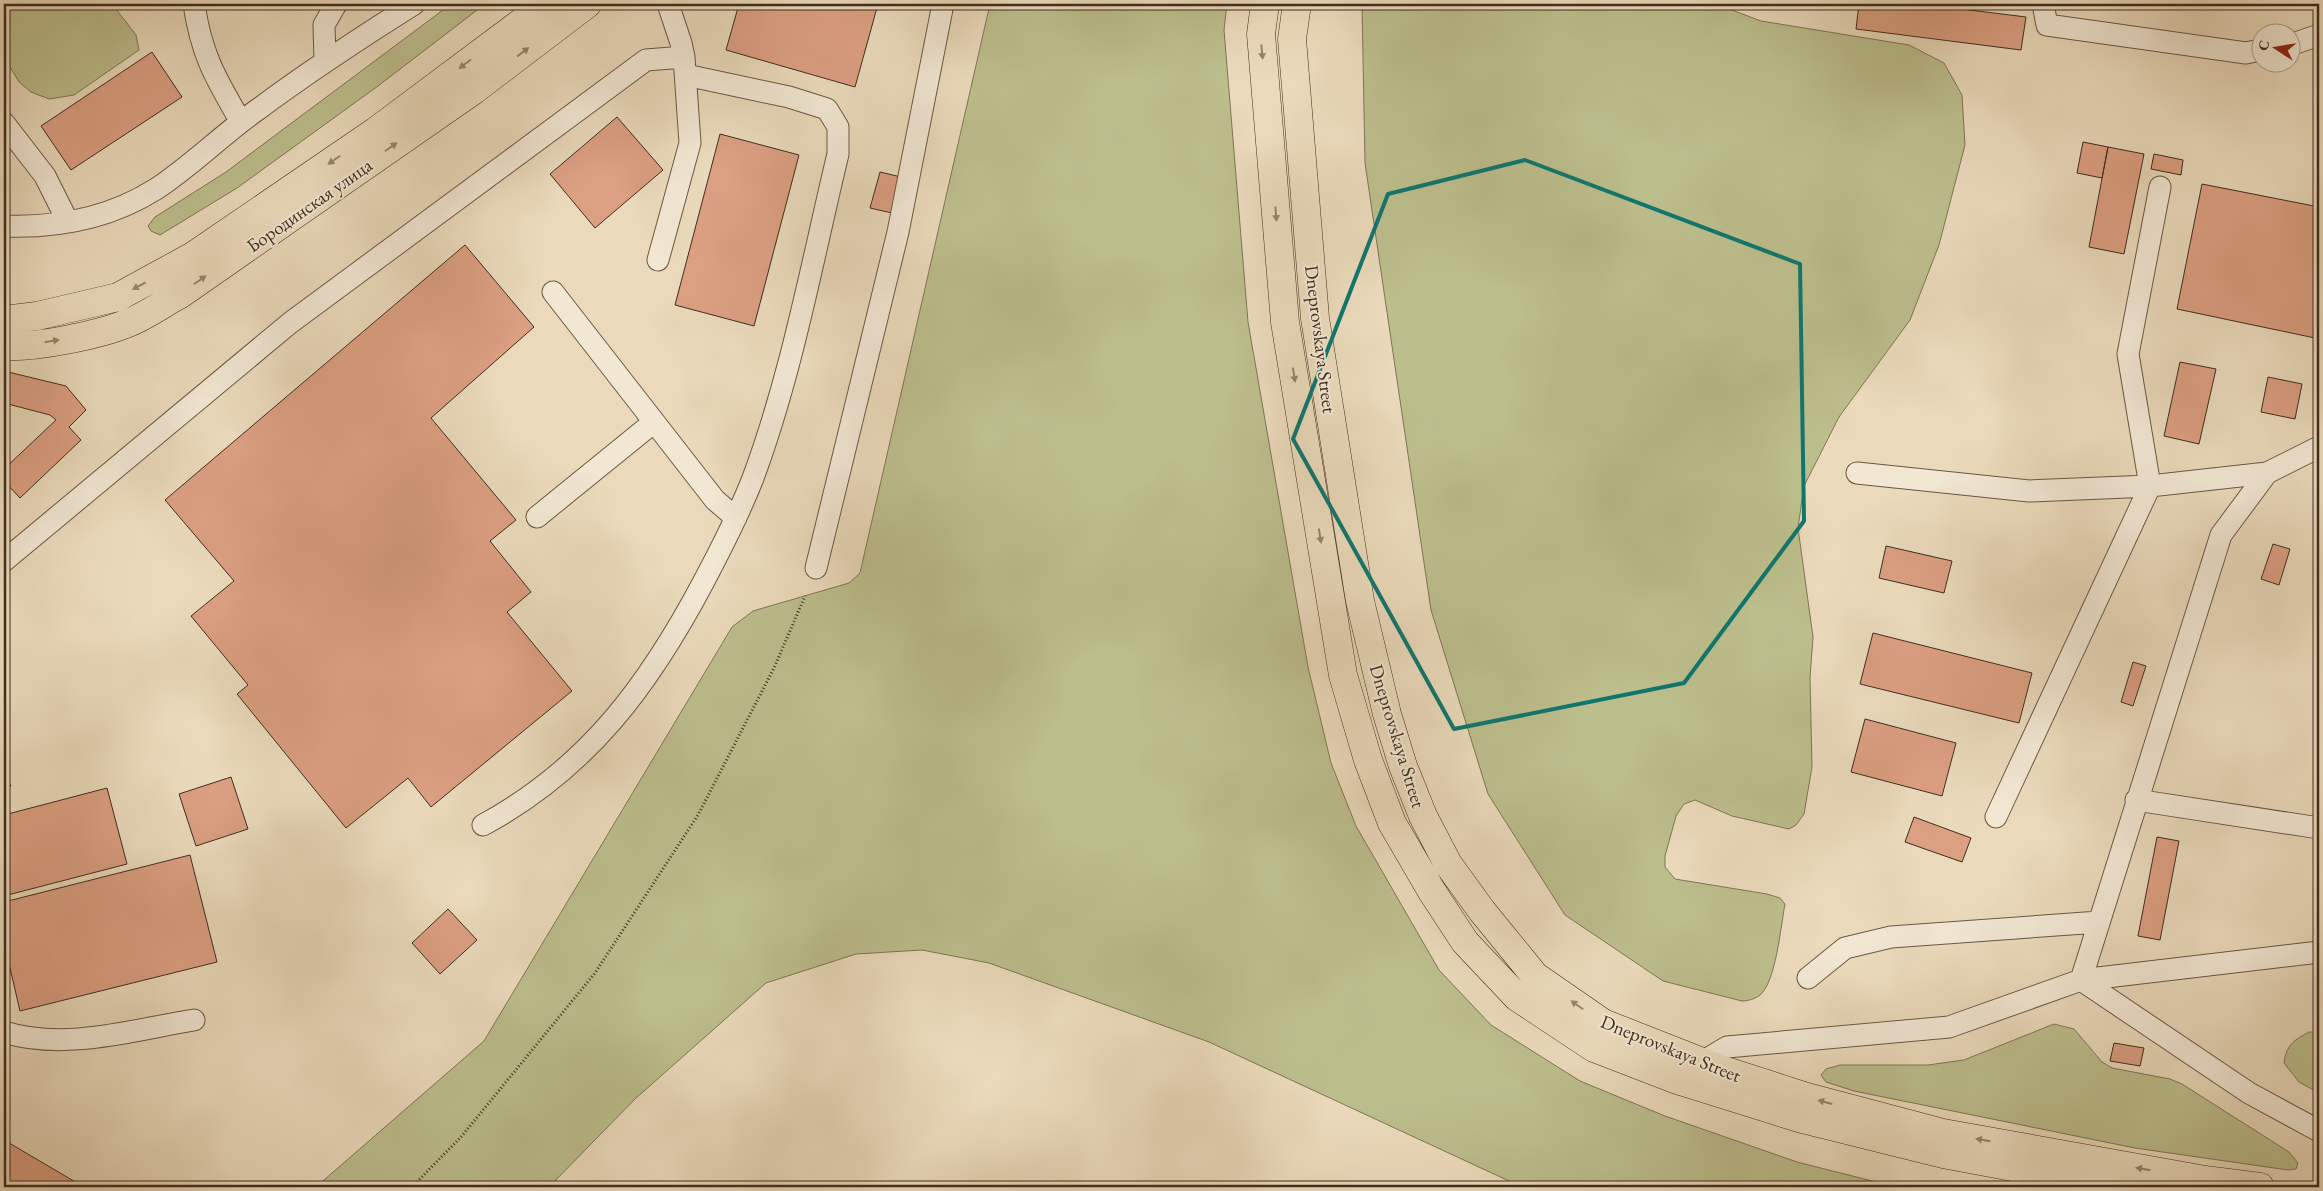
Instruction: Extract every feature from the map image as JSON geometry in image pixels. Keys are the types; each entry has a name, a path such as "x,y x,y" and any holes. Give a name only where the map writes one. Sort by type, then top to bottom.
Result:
{"main road":[{"name":"Бородинская улица","path":"4,320 37,316 118,297 193,256 376,131 546,4"},
{"name":"Бородинская улица","path":"4,346 19,347 66,339 128,323 179,295 474,90 587,4"},
{"name":"Dneprovskaya Street","path":"1265,4 1261,34 1285,322 1343,675 1368,760 1392,823 1431,890 1465,942 1517,996 1594,1048 1677,1080 1802,1119 1933,1151 2120,1187"},
{"name":"Dneprovskaya Street","path":"1297,4 1292,40 1315,318 1360,601 1403,766 1423,816 1448,864 1482,911 1535,976 1603,1024 1702,1062 1807,1097 1943,1133 2205,1180 2260,1187"}],"lane":[{"path":"194,4 198,36 214,76 241,122"},
{"path":"325,60 324,25 336,4"},
{"path":"4,226 29,227 68,222 105,213 126,205 156,189 241,122 325,60 414,4"},
{"path":"658,260 690,143 685,66 681,42 668,4"},
{"path":"816,568 898,232 942,4"},
{"path":"2043,4 2047,25 2250,52"},
{"path":"2300,42 2319,35"},
{"path":"4,561 290,323 646,60 685,66 827,109 838,127 838,154 784,380 753,477 736,518 682,623 625,709 577,759 517,806 482,825"},
{"path":"4,123 45,176 68,222"},
{"path":"1996,817 2150,486 2128,354 2160,187"},
{"path":"554,292 715,500 736,518"},
{"path":"537,517 654,422"},
{"path":"1857,473 2029,491 2150,486 2267,473 2319,447"},
{"path":"2081,980 2136,800 2221,535 2267,473"},
{"path":"2136,800 2319,828"},
{"path":"1808,978 1845,948 1891,937 2098,922"},
{"path":"1702,1062 1727,1048 1949,1027 2081,980 2319,952"},
{"path":"2081,980 2249,1093 2319,1131"},
{"path":"4,1032 26,1039 77,1040 194,1020"}],"path":[{"path":"412,1187 461,1137 595,973 650,889 698,814 774,668 816,568"}],"highlighted area":[{"path":"1525,160 1800,264 1804,521 1684,683 1454,729 1293,439 1388,194"}],"green space":[{"path":"4,4 112,4 136,35 139,50 74,95 49,99 31,92 19,82 4,57"},
{"path":"451,4 485,4 378,86 237,188 160,235 151,231 148,226 155,217 226,172"},
{"path":"990,4 1227,4 1224,30 1248,322 1308,667 1331,763 1356,826 1439,970 1491,1025 1580,1081 1665,1116 1797,1162 1896,1187 1522,1187 1209,1042 989,963 922,950 856,954 766,983 635,1099 549,1187 316,1187 484,1041 732,627 753,611 849,583 860,573"},
{"path":"1362,4 1716,4 1761,21 1909,45 1944,63 1962,95 1965,145 1939,245 1910,320 1839,417 1804,486 1798,528 1813,637 1810,678 1812,767 1804,814 1796,825 1789,829 1732,816 1695,800 1684,804 1676,816 1665,856 1665,867 1675,879 1767,894 1780,898 1785,904 1774,966 1766,988 1754,999 1742,1001 1663,981 1565,915 1488,794 1431,610 1365,163"},
{"path":"2054,1024 2074,1029 2102,1062 2112,1068 2170,1079 2182,1084 2289,1152 2298,1163 2296,1169 2288,1170 2135,1148 1854,1091 1826,1082 1821,1075 1826,1069 1840,1065 1928,1065 1964,1060"},
{"path":"2309,1032 2319,1032 2319,1093 2299,1082 2284,1063 2289,1047"}],"building":[{"path":"739,4 878,4 855,87 726,50"},
{"path":"1859,4 1921,4 2026,17 2021,50 1856,29"},
{"path":"152,52 182,97 71,170 41,126"},
{"path":"617,117 663,170 595,228 550,174"},
{"path":"720,134 799,155 754,326 675,305"},
{"path":"2083,142 2108,147 2102,178 2077,173"},
{"path":"2108,147 2144,154 2124,254 2089,247"},
{"path":"2154,154 2183,160 2181,175 2151,169"},
{"path":"880,172 901,177 892,213 870,208"},
{"path":"2202,184 2319,207 2319,314 2315,338 2177,309"},
{"path":"465,245 534,327 431,418 516,520 490,541 531,592 507,612 572,691 431,807 408,778 346,828 237,694 248,685 191,616 234,581 165,500"},
{"path":"2180,362 2216,369 2199,444 2164,436"},
{"path":"4,371 66,386 86,410 69,427 81,440 20,498 4,481 4,469 56,420 50,415 4,403"},
{"path":"2268,377 2302,384 2295,419 2261,412"},
{"path":"2273,544 2290,549 2279,585 2261,579"},
{"path":"1886,546 1952,561 1944,593 1879,578"},
{"path":"1873,633 2032,673 2019,723 1860,684"},
{"path":"2133,662 2146,666 2133,706 2121,702"},
{"path":"1865,719 1956,743 1942,796 1851,772"},
{"path":"4,774 11,786 4,790"},
{"path":"231,777 248,829 196,846 179,794"},
{"path":"107,788 127,864 4,896 4,815"},
{"path":"1914,817 1971,838 1962,862 1905,842"},
{"path":"2157,837 2179,841 2160,940 2138,936"},
{"path":"190,855 217,962 20,1011 4,942 4,902"},
{"path":"448,909 477,940 440,974 412,943"},
{"path":"2114,1043 2144,1048 2140,1066 2110,1061"},
{"path":"4,1140 84,1187 4,1187"}]}
